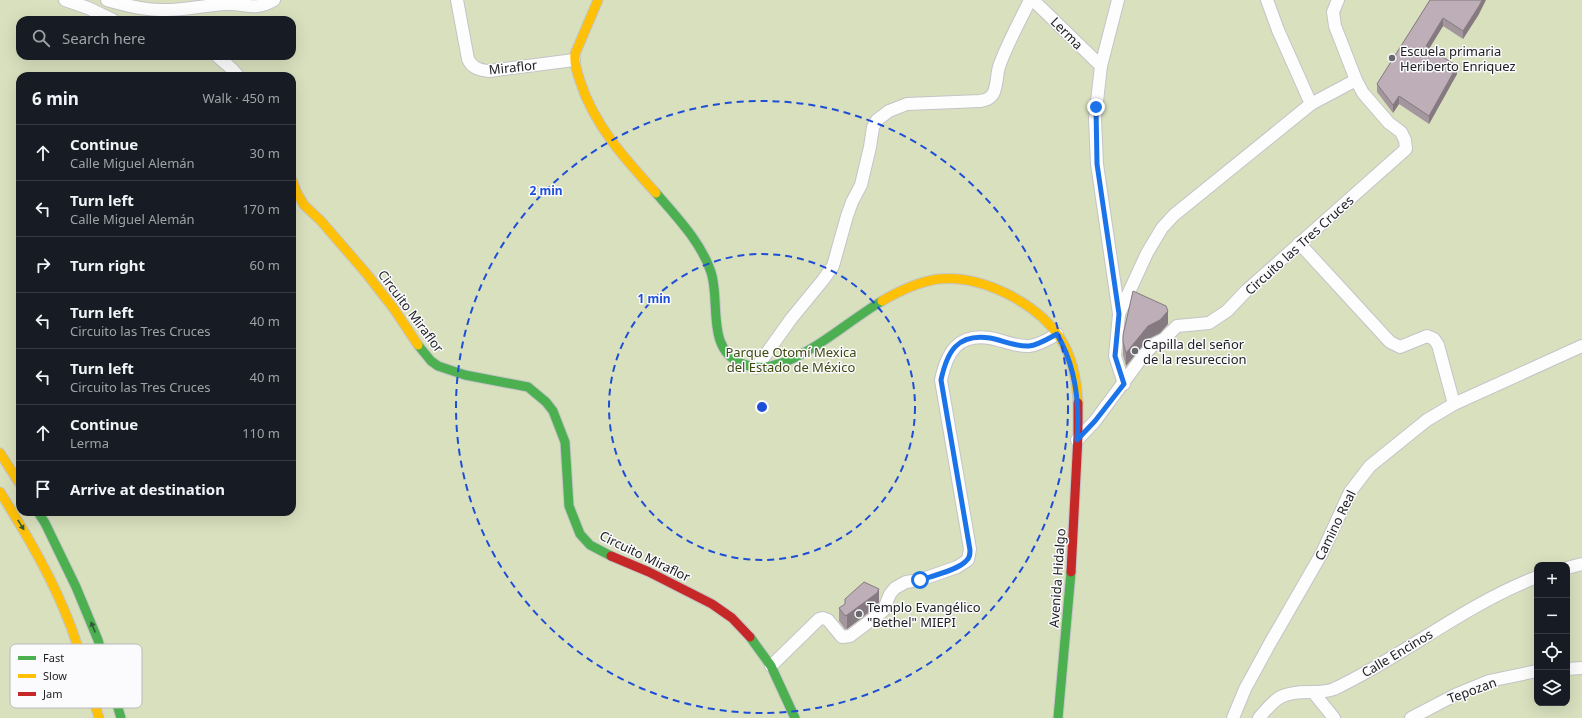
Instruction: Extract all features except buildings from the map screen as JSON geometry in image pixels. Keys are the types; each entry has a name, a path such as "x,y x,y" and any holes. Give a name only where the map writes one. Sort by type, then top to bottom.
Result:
{"main road":[{"path":"598,0 577,47 574,60 582,92 598,122 625,158 686,228 700,248 714,285 716,321 721,344 728,354 738,362 756,368"},
{"name":"Circuito Miraflor","path":"296,190 304,205 321,221 366,272 394,309 421,350 431,361 438,366 465,375 528,388 546,402 553,411 565,442 566,486 569,506 580,534 590,545 614,558 649,572 712,604 732,618 749,636 771,666 796,718"},
{"name":"Avenida Hidalgo","path":"756,368 769,367 782,363 806,351 887,298 920,283 936,279 955,278 1003,291 1025,304 1057,334 1064,346 1073,370 1079,421 1073,547 1058,718"},
{"path":"0,453 16,478"},
{"path":"0,492 26,533 57,596 77,644"},
{"path":"41,516 76,587 99,644"},
{"path":"96,708 99,718"},
{"path":"118,708 121,718"}],"street":[{"path":"65,0 105,16"},
{"path":"106,0 162,11 227,4 254,7 263,6 274,0"},
{"name":"Miraflor","path":"457,0 468,59 470,64 475,68 489,71 574,60"},
{"path":"756,368 791,319 833,266 846,216 861,185 869,154 873,127 877,120 889,111 907,104 980,101 988,99 996,88 996,79 1002,59 1032,0"},
{"name":"Lerma","path":"1032,0 1101,66"},
{"path":"1118,0 1101,66 1095,119 1097,164 1119,314 1115,356 1124,384"},
{"path":"1267,0 1278,30 1311,104"},
{"name":"Circuito las Tres Cruces","path":"1077,440 1095,421 1124,384 1143,356 1154,344 1164,339 1177,326 1209,323 1227,311 1246,291 1299,243 1406,150 1405,140 1401,132 1389,123 1363,93 1356,80 1335,26 1333,12 1338,0"},
{"path":"222,60 235,72"},
{"path":"1119,314 1147,253 1162,228 1174,215 1311,104 1356,80"},
{"path":"1299,243 1390,342 1400,347 1427,336 1434,339 1438,345 1454,404"},
{"path":"771,666 818,619 823,618 828,620 842,637 850,636 883,611 890,594 895,588 906,582 920,580 957,567 968,560 970,550 941,380 944,368 952,350 960,342 971,338 990,338 1006,343 1029,346 1057,334"},
{"name":"Camino Real","path":"1233,718 1245,689 1322,553 1350,492 1370,466 1427,420 1454,404 1582,346"},
{"path":"1570,567 1582,564"},
{"name":"Calle Encinos","path":"1259,718 1274,700 1286,693 1331,690 1359,676 1446,623 1512,587 1534,579"},
{"path":"1570,669 1582,668"},
{"name":"Tepozan","path":"1411,718 1455,695 1489,681 1534,673"},
{"path":"1313,692 1334,718"}],"green space":[{"name":"Parque Otomí Mexica del Estado de México","path":"0,0 1582,0 1582,718 0,718"}],"traffic: fast":[{"path":"656,193 687,230 707,261 714,284 716,324 719,337 723,348 731,357 743,364 754,367 765,367 787,361 824,341 882,301"},
{"path":"418,345 431,361 438,366 465,375 528,387 546,402 553,411 565,442 569,506 580,534 590,545 611,556"},
{"path":"41,516 76,587 99,644"},
{"path":"1058,718 1071,572"},
{"path":"750,637 771,666 795,718"},
{"path":"118,708 121,718"}],"traffic: slow":[{"path":"598,0 575,54 575,64 578,74 586,97 602,127 622,154 656,193"},
{"path":"296,190 304,205 321,221 366,273 394,309 418,345"},
{"path":"882,301 909,287 938,279 972,281 989,286 1006,294 1023,303 1037,313 1050,325 1060,338 1071,361 1078,403"},
{"path":"0,453 16,478"},
{"path":"0,492 39,558 64,609 77,644"},
{"path":"96,708 99,718"}],"traffic: jam":[{"path":"1071,572 1078,436 1078,403"},
{"path":"611,556 649,572 712,604 732,618 750,637"}],"place":[{"name":"Escuela primaria Heriberto Enriquez","path":"1392,58"},
{"name":"Capilla del señor de la resureccion","path":"1135,351"},
{"name":"Templo Evangélico \"Bethel\" MIEPI","path":"859,614"}],"route":[{"path":"920,580 957,567 968,560 970,556 941,380 944,368 952,350 960,342 971,338 990,338 1006,343 1029,346 1057,334 1064,346 1073,370 1079,421 1077,440 1095,421 1124,384 1115,356 1119,314 1097,164 1095,119 1096,107"}]}
